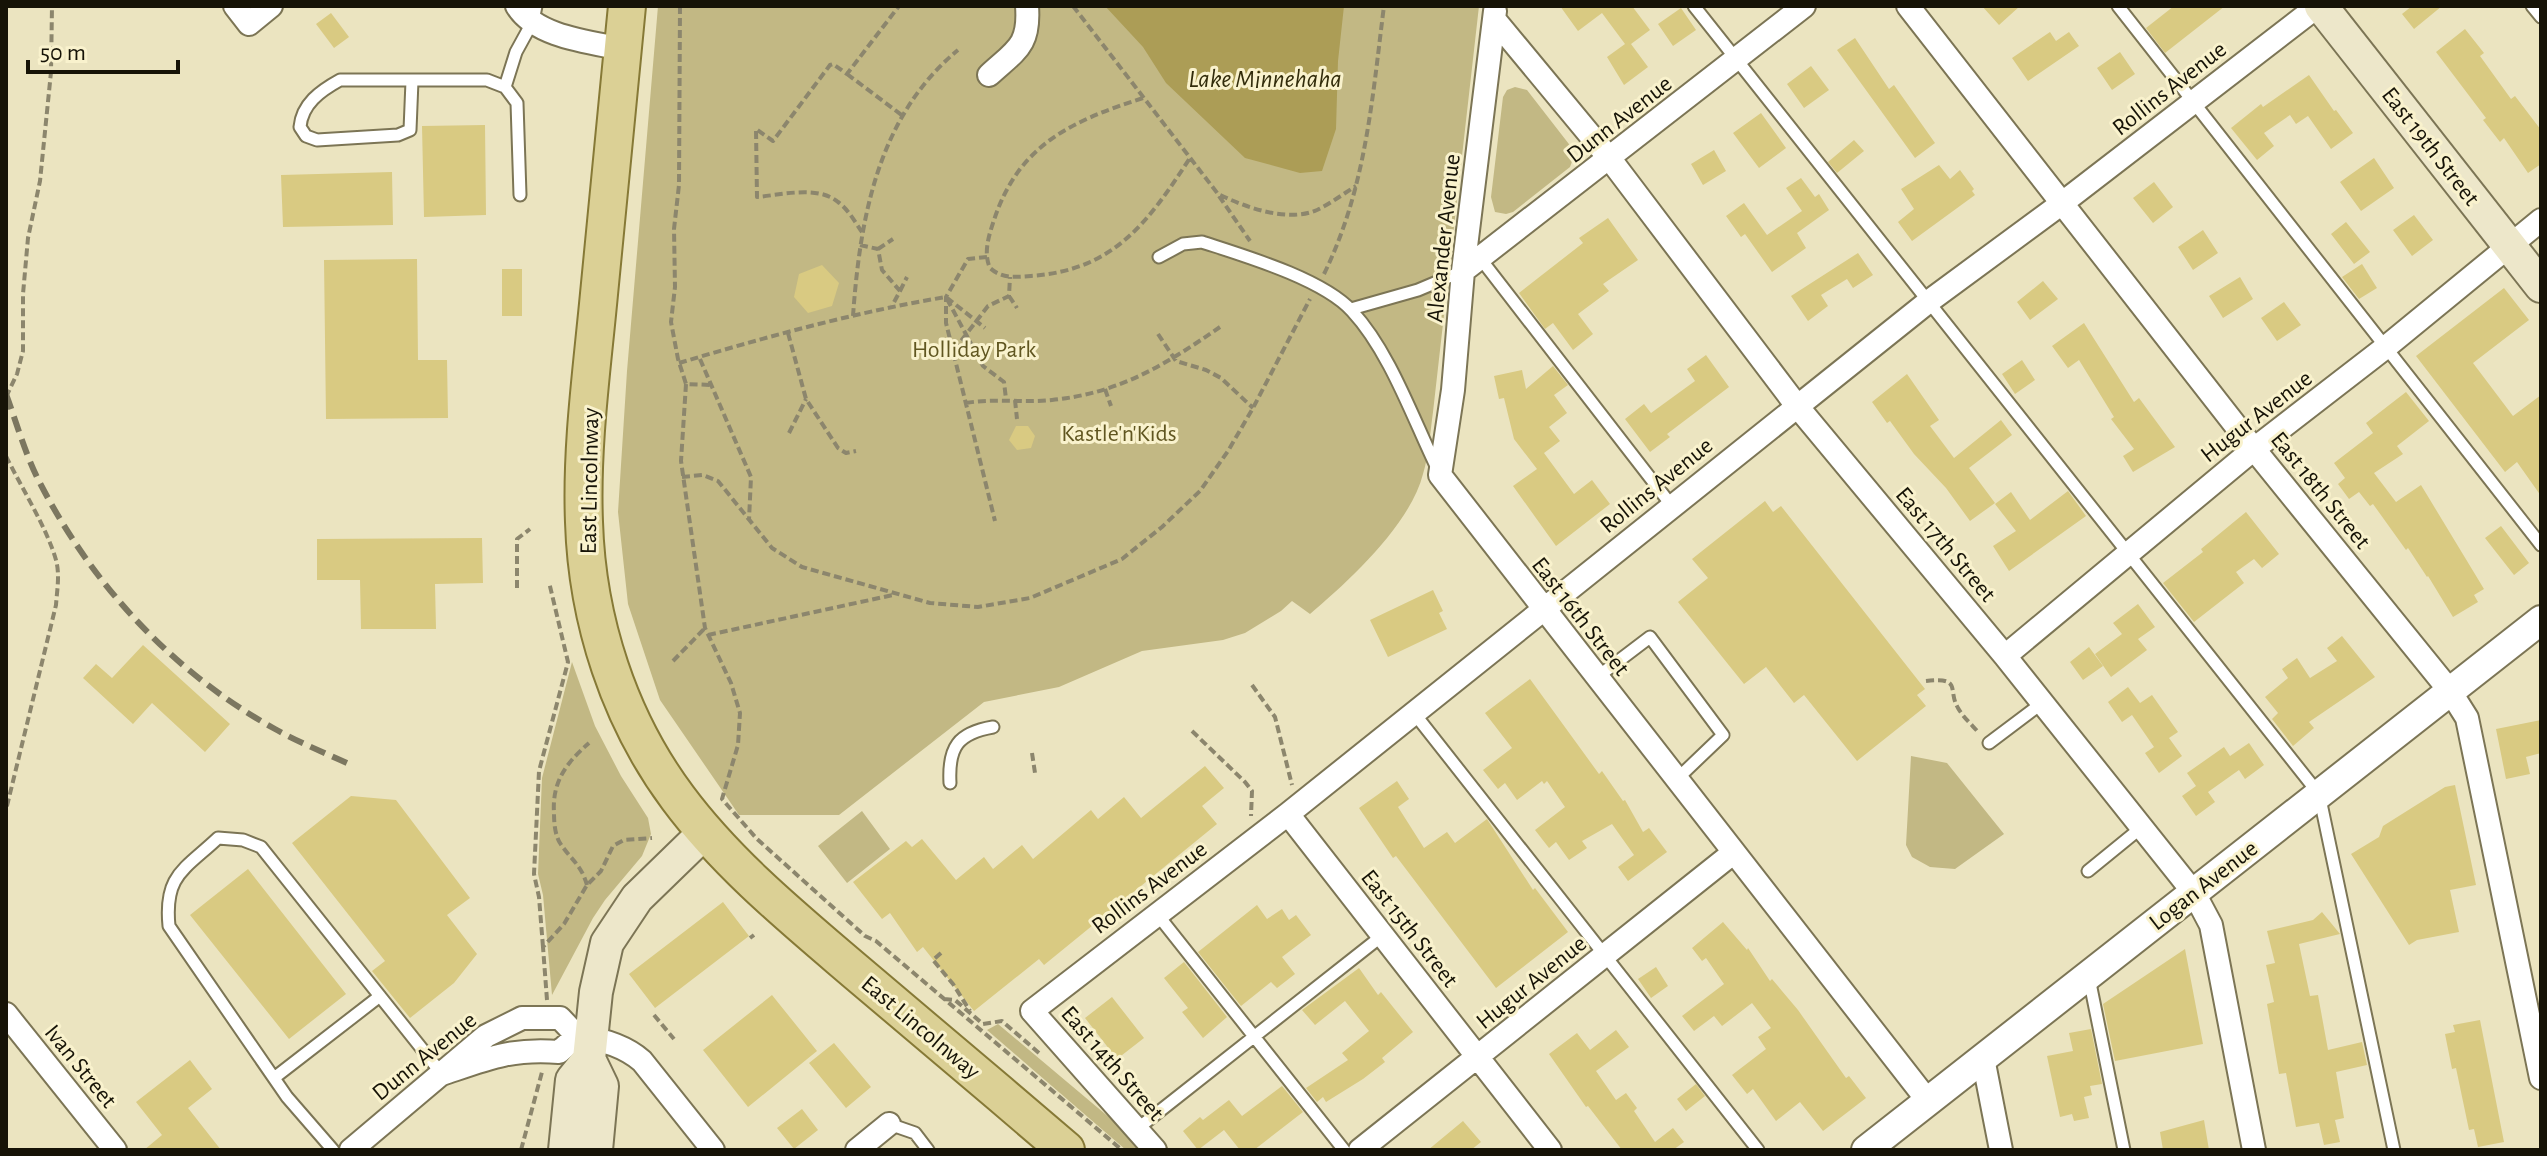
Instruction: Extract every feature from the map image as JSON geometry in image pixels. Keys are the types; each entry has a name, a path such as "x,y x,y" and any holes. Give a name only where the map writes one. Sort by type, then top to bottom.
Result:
{"main road":[{"name":"East Lincolnway","path":"627,6 586,435 584,522 588,566 605,654 621,699 641,740 677,797 778,905 1066,1150"},
{"name":"East 19th Street","path":"2319,6 2541,286"},
{"path":"565,1150 572,1080 585,1044 607,943 637,898 706,831"},
{"path":"585,1044 602,1086 596,1150"}],"street":[{"path":"242,15 271,6"},
{"path":"989,75 1020,47 1027,34 1027,6"},
{"name":"Dunn Avenue","path":"1472,264 1804,6"},
{"name":"East 18th Street","path":"1908,6 2254,449 2450,691 2467,718 2541,1078"},
{"name":"Rollins Avenue","path":"1032,1011 1295,809 1928,302 2319,6"},
{"path":"529,11 554,34 623,49"},
{"name":"East 17th Street","path":"1495,12 1797,406 2005,656 2194,893 2211,925 2254,1150"},
{"name":"Alexander Avenue","path":"1440,475 1472,264 1495,12"},
{"name":"Hugur Avenue","path":"2005,656 2254,449 2386,347 2541,220"},
{"name":"East 16th Street","path":"1440,475 1928,1101"},
{"name":"Logan Avenue","path":"1869,1149 2541,620"},
{"name":"East 15th Street","path":"1295,809 1383,935 1550,1150"},
{"name":"Hugur Avenue","path":"1360,1150 1733,853"},
{"name":"East 14th Street","path":"1032,1011 1155,1150"},
{"name":"Ivan Street","path":"6,1014 115,1150"},
{"name":"Dunn Avenue","path":"351,1150 486,1036 522,1018 560,1018 585,1044 617,1045 633,1053 713,1150"},
{"path":"442,1074 502,1053 527,1050 559,1052 585,1044"},
{"path":"1983,1058 2001,1150"},
{"path":"857,1150 889,1124"}],"lane":[{"path":"1694,6 2319,794 2394,1150"},
{"path":"2118,6 2541,545"},
{"path":"2532,6 2541,17"},
{"path":"505,87 529,11"},
{"path":"412,81 410,130 398,135 317,140 306,136 300,127 301,113 323,89 340,80 487,80 505,87 517,103 520,195"},
{"name":"East 16th Street","path":"1159,257 1183,244 1202,242 1317,286 1351,309 1371,336 1392,374 1440,475"},
{"path":"1351,309 1418,290 1472,264 1672,506"},
{"path":"1596,678 1650,637 1723,735 1676,780"},
{"path":"1989,743 2042,703"},
{"path":"1414,713 1758,1150"},
{"path":"950,783 951,760 959,740 976,730 993,727"},
{"path":"2088,871 2142,827"},
{"path":"333,1150 274,1078 169,926 167,903 172,881 218,838 243,840 261,847 442,1074"},
{"path":"1157,914 1344,1150"},
{"path":"1137,1129 1383,935"},
{"path":"2088,975 2124,1150"},
{"path":"274,1078 380,996"},
{"path":"889,1124 915,1133 928,1150"}],"path":[{"path":"6,397 23,351 23,294 28,238 40,181 50,88 52,6"},
{"path":"680,6 679,185 674,229 675,287 671,322 686,384 681,425 682,477 705,628 731,683 740,713 738,745 722,799 767,849 865,936 876,941 1122,1150"},
{"path":"847,74 899,6"},
{"path":"1073,6 1218,194 1250,243"},
{"path":"682,477 703,475 718,481 772,548 802,567 895,595 957,607 1003,604 1030,598 1122,559 1200,491 1228,451 1342,236 1369,131 1384,6"},
{"path":"853,316 862,232 879,165 903,116 938,70 958,50"},
{"path":"862,232 838,201 828,196 814,193 757,197 756,129 773,141 833,64 903,116"},
{"path":"1143,98 1078,121 1049,138 1022,165 1004,192 990,232 987,257 995,272 1010,277 1069,270 1125,242 1155,210 1190,158"},
{"path":"1218,194 1236,203 1276,213 1296,214 1315,211 1356,186"},
{"path":"860,245 878,249 893,239"},
{"path":"878,249 882,270 900,291"},
{"path":"987,257 968,259 946,297 946,323 995,521"},
{"path":"892,306 907,277"},
{"path":"1010,277 1009,296 1017,308"},
{"path":"953,351 988,306 1009,296"},
{"path":"679,363 892,306 946,297 985,328"},
{"path":"946,297 983,366 1004,382 1006,399"},
{"path":"966,403 1006,399 1048,400 1105,389 1143,376 1175,359 1220,327"},
{"path":"788,333 806,399 838,448 846,453 856,451"},
{"path":"1158,334 1175,359 1221,378 1253,408"},
{"path":"700,359 751,477 749,520"},
{"path":"686,384 712,385"},
{"path":"1105,389 1111,406"},
{"path":"789,433 806,399"},
{"path":"1015,400 1017,419"},
{"path":"6,456 48,541 56,560 58,578 56,605 6,810"},
{"path":"517,588 517,539 530,529"},
{"path":"548,998 534,874 539,771 568,662 549,582"},
{"path":"708,635 895,595"},
{"path":"673,661 705,628"},
{"path":"1926,681 1939,679 1949,683 1960,712 1989,743"},
{"path":"1252,685 1275,717 1295,809"},
{"path":"1192,731 1252,791 1251,816"},
{"path":"587,885 580,866 557,836 553,802 561,773 589,743"},
{"path":"1032,753 1035,773"},
{"path":"543,947 564,924 617,842 652,838"},
{"path":"941,953 933,960 953,984 970,1013"},
{"path":"944,999 951,998 983,1024 1002,1021 1048,1061"},
{"path":"654,1015 674,1039"},
{"path":"521,1150 542,1070"}],"green space":[{"name":"Holliday Park","path":"658,6 1479,6 1428,452 1416,493 1392,532 1359,569 1310,614 1292,601 1245,633 1223,640 1142,651 1059,687 984,702 839,815 739,815 660,700 628,604 618,512"},
{"path":"1515,87 1527,90 1572,148 1573,159 1570,167 1513,212 1506,214 1495,212 1491,197 1503,97 1507,90"},
{"path":"572,662 595,726 621,776 648,818 651,834 642,856 593,918 552,995 543,895 538,874 542,778"},
{"path":"1911,756 1947,763 2004,834 1955,869 1930,867 1912,857 1906,845"},
{"path":"862,811 890,849 847,883 818,846"},
{"path":"998,1024 1123,1129 1143,1150 1126,1150 987,1030"}],"water":[{"name":"Lake Minnehaha","path":"1105,6 1344,6 1338,61 1336,129 1322,171 1300,173 1245,158 1166,83 1143,47"}],"building":[{"path":"1560,6 1632,6 1650,30 1631,44 1648,67 1624,85 1607,57 1625,44 1602,13 1578,31"},
{"path":"1982,6 2020,6 1999,25"},
{"path":"2174,6 2225,6 2165,53 2146,28"},
{"path":"2412,6 2442,6 2414,29 2402,14"},
{"path":"1681,8 1696,30 1673,46 1658,24"},
{"path":"331,13 349,37 334,48 316,24"},
{"path":"2465,29 2484,53 2480,56 2511,99 2515,96 2541,130 2541,164 2528,173 2504,138 2500,142 2483,120 2486,118 2436,52"},
{"path":"2050,32 2056,41 2069,32 2079,46 2028,81 2012,58"},
{"path":"1855,38 1889,89 1894,85 1935,143 1915,158 1837,50"},
{"path":"2120,52 2135,74 2112,90 2097,68"},
{"path":"1811,66 1829,90 1804,108 1787,84"},
{"path":"2309,75 2353,133 2331,149 2308,116 2296,124 2290,115 2264,133 2274,146 2257,160 2231,128 2261,104 2263,107"},
{"path":"1761,113 1786,148 1759,168 1733,133"},
{"path":"485,125 486,215 424,217 422,126"},
{"path":"1854,140 1864,151 1837,173 1828,162"},
{"path":"1714,150 1726,171 1703,185 1691,164"},
{"path":"2374,158 2394,188 2361,211 2340,182"},
{"path":"1939,165 1950,179 1960,170 1975,195 1912,241 1898,222 1914,209 1901,189"},
{"path":"392,172 393,225 283,227 281,175"},
{"path":"1801,178 1815,197 1819,194 1829,210 1797,233 1806,248 1772,272 1745,234 1741,237 1726,216 1744,203 1767,235 1802,211 1786,188"},
{"path":"2154,182 2173,207 2153,223 2133,198"},
{"path":"2414,215 2433,240 2412,256 2393,230"},
{"path":"1608,218 1638,260 1603,284 1609,291 1578,314 1593,334 1573,350 1553,323 1545,329 1519,293 1583,243 1579,238"},
{"path":"2346,222 2370,252 2354,264 2331,234"},
{"path":"2203,230 2218,253 2193,270 2178,247"},
{"path":"1858,253 1873,275 1853,288 1847,279 1821,295 1828,306 1808,321 1791,296"},
{"path":"417,259 418,360 447,360 448,418 326,419 324,260"},
{"path":"2362,264 2377,288 2359,299 2342,277"},
{"path":"822,265 839,283 832,306 808,313 794,297 799,274"},
{"path":"502,269 522,269 522,316 502,316"},
{"path":"2240,277 2253,299 2223,318 2209,296"},
{"path":"2043,281 2058,299 2030,320 2017,302"},
{"path":"2504,288 2529,320 2473,363 2513,416 2541,395 2541,496 2517,462 2505,472 2416,356"},
{"path":"2284,302 2301,325 2277,341 2261,318"},
{"path":"2084,323 2134,402 2139,398 2175,447 2133,472 2123,456 2134,449 2111,419 2114,417 2079,360 2068,368 2052,346"},
{"path":"1706,355 1729,387 1667,434 1670,437 1650,452 1625,419 1644,404 1651,413 1695,381 1687,369"},
{"path":"2022,360 2035,380 2015,394 2002,374"},
{"path":"1553,366 1568,385 1554,395 1567,413 1549,427 1560,441 1544,453 1574,494 1592,480 1610,504 1556,546 1513,486 1537,469 1514,439 1504,398 1499,399 1494,376 1522,370 1526,389"},
{"path":"1907,374 1939,420 1930,426 1954,458 2001,420 2012,435 1969,468 1995,503 1970,521 1946,488 1872,402"},
{"path":"2406,392 2429,421 2397,446 2403,454 2374,473 2396,502 2421,485 2484,589 2474,595 2478,602 2453,617 2428,576 2373,504 2370,506 2359,492 2349,499 2338,484 2345,478 2334,463 2373,433 2366,423"},
{"path":"1016,426 1028,426 1035,436 1031,448 1017,450 1009,440"},
{"path":"2068,491 2086,516 2009,571 1993,546 2016,531 1995,504 2011,492 2030,520"},
{"path":"1765,501 1773,512 1781,506 1925,689 1917,695 1926,706 1857,761 1804,695 1794,703 1766,667 1744,684 1678,602 1708,578 1692,559"},
{"path":"2246,512 2279,554 2262,568 2254,559 2236,572 2244,583 2194,622 2163,583 2203,552 2201,549"},
{"path":"2501,526 2529,563 2514,575 2485,538"},
{"path":"482,538 483,583 435,584 436,629 361,629 360,580 317,580 317,539"},
{"path":"1433,590 1447,629 1388,657 1370,620"},
{"path":"2138,604 2155,627 2138,639 2147,650 2111,677 2095,654 2122,634 2113,623"},
{"path":"2342,636 2375,677 2309,722 2314,728 2293,746 2272,719 2278,713 2265,697 2288,678 2282,669 2297,658 2310,678 2337,661 2327,648"},
{"path":"143,645 230,724 205,752 152,703 133,724 83,678 96,664 112,678"},
{"path":"2089,647 2103,666 2083,680 2070,662"},
{"path":"1530,679 1599,774 1602,771 1625,800 1643,832 1649,828 1667,852 1628,881 1618,867 1634,855 1612,824 1582,841 1587,848 1569,860 1556,842 1549,848 1535,830 1565,807 1547,781 1544,784 1542,781 1517,800 1505,783 1498,789 1483,770 1512,748 1485,713"},
{"path":"2128,687 2140,703 2152,695 2178,732 2169,738 2182,756 2159,773 2145,753 2154,747 2132,715 2122,722 2108,702"},
{"path":"2541,720 2541,753 2526,757 2530,774 2506,779 2496,729"},
{"path":"2249,743 2264,765 2245,779 2239,770 2208,792 2215,802 2196,816 2182,796 2196,786 2187,773 2224,747 2230,756"},
{"path":"1205,766 1224,788 1202,806 1217,824 1044,965 1039,959 974,1011 923,947 917,952 890,913 882,919 853,882 906,841 912,847 922,839 956,880 984,857 993,869 1022,845 1033,859 1091,810 1098,819 1124,797 1141,818"},
{"path":"1397,781 1409,799 1398,807 1424,848 1447,832 1455,843 1487,819 1533,890 1535,888 1568,932 1496,988 1396,856 1393,858 1359,808"},
{"path":"2455,785 2476,885 2450,890 2459,932 2417,940 2409,945 2351,854 2379,837 2383,826 2445,787"},
{"path":"351,796 396,800 470,898 447,915 477,954 454,983 410,1018 372,971 385,961 292,843"},
{"path":"248,869 346,994 289,1039 190,915"},
{"path":"723,902 749,936 655,1008 629,974"},
{"path":"1257,905 1267,919 1282,909 1289,920 1296,915 1311,935 1282,957 1295,974 1277,988 1271,982 1241,1006 1198,952"},
{"path":"2322,912 2340,934 2299,944 2310,996 2318,995 2328,1050 2362,1042 2367,1065 2336,1072 2344,1118 2335,1120 2340,1142 2324,1145 2319,1123 2296,1127 2286,1073 2279,1074 2267,1004 2274,1002 2266,965 2275,963 2267,931 2313,920"},
{"path":"1723,922 1748,948 1770,981 1772,979 1798,1010 1846,1078 1849,1076 1866,1098 1823,1131 1800,1102 1776,1121 1753,1089 1747,1094 1732,1075 1766,1049 1758,1037 1771,1028 1752,1003 1722,1026 1714,1016 1694,1031 1682,1016 1724,984 1706,958 1702,961 1692,948"},
{"path":"2185,949 2203,1044 2115,1061 2103,1004"},
{"path":"1184,962 1227,1017 1203,1038 1182,1012 1188,1008 1164,978"},
{"path":"1656,967 1668,986 1651,998 1638,979"},
{"path":"1359,968 1378,995 1381,992 1413,1032 1382,1058 1385,1062 1363,1079 1326,1102 1323,1097 1317,1102 1306,1088 1348,1060 1342,1053 1369,1031 1345,1001 1315,1025 1302,1010"},
{"path":"772,995 817,1051 748,1107 703,1050"},
{"path":"1112,997 1144,1038 1117,1059 1085,1018"},
{"path":"2480,1020 2504,1142 2478,1147 2474,1129 2469,1130 2456,1068 2452,1069 2445,1034 2455,1032 2453,1025"},
{"path":"2091,1029 2102,1084 2090,1086 2092,1095 2084,1097 2089,1118 2074,1121 2072,1114 2060,1117 2047,1056 2073,1051 2069,1033"},
{"path":"1616,1030 1629,1047 1596,1071 1616,1100 1626,1093 1655,1142 1673,1128 1684,1142 1673,1150 1622,1150 1586,1107 1549,1054 1577,1033 1590,1050"},
{"path":"834,1043 871,1087 846,1108 809,1063"},
{"path":"190,1060 212,1089 188,1108 221,1150 144,1150 162,1135 136,1102"},
{"path":"1696,1084 1705,1096 1686,1111 1677,1099"},
{"path":"1282,1086 1303,1112 1254,1150 1240,1150 1224,1130 1198,1150 1183,1131 1229,1100 1242,1116"},
{"path":"802,1109 818,1130 794,1149 777,1128"},
{"path":"2204,1120 2209,1150 2163,1150 2160,1132"},
{"path":"1463,1121 1481,1142 1471,1150 1428,1150"}],"railway":[{"path":"6,394 31,463 62,522 86,558 140,624 203,682 238,707 284,734 347,763"}],"park label":[{"name":"Kastle'n'Kids","path":"1119,433"}]}
